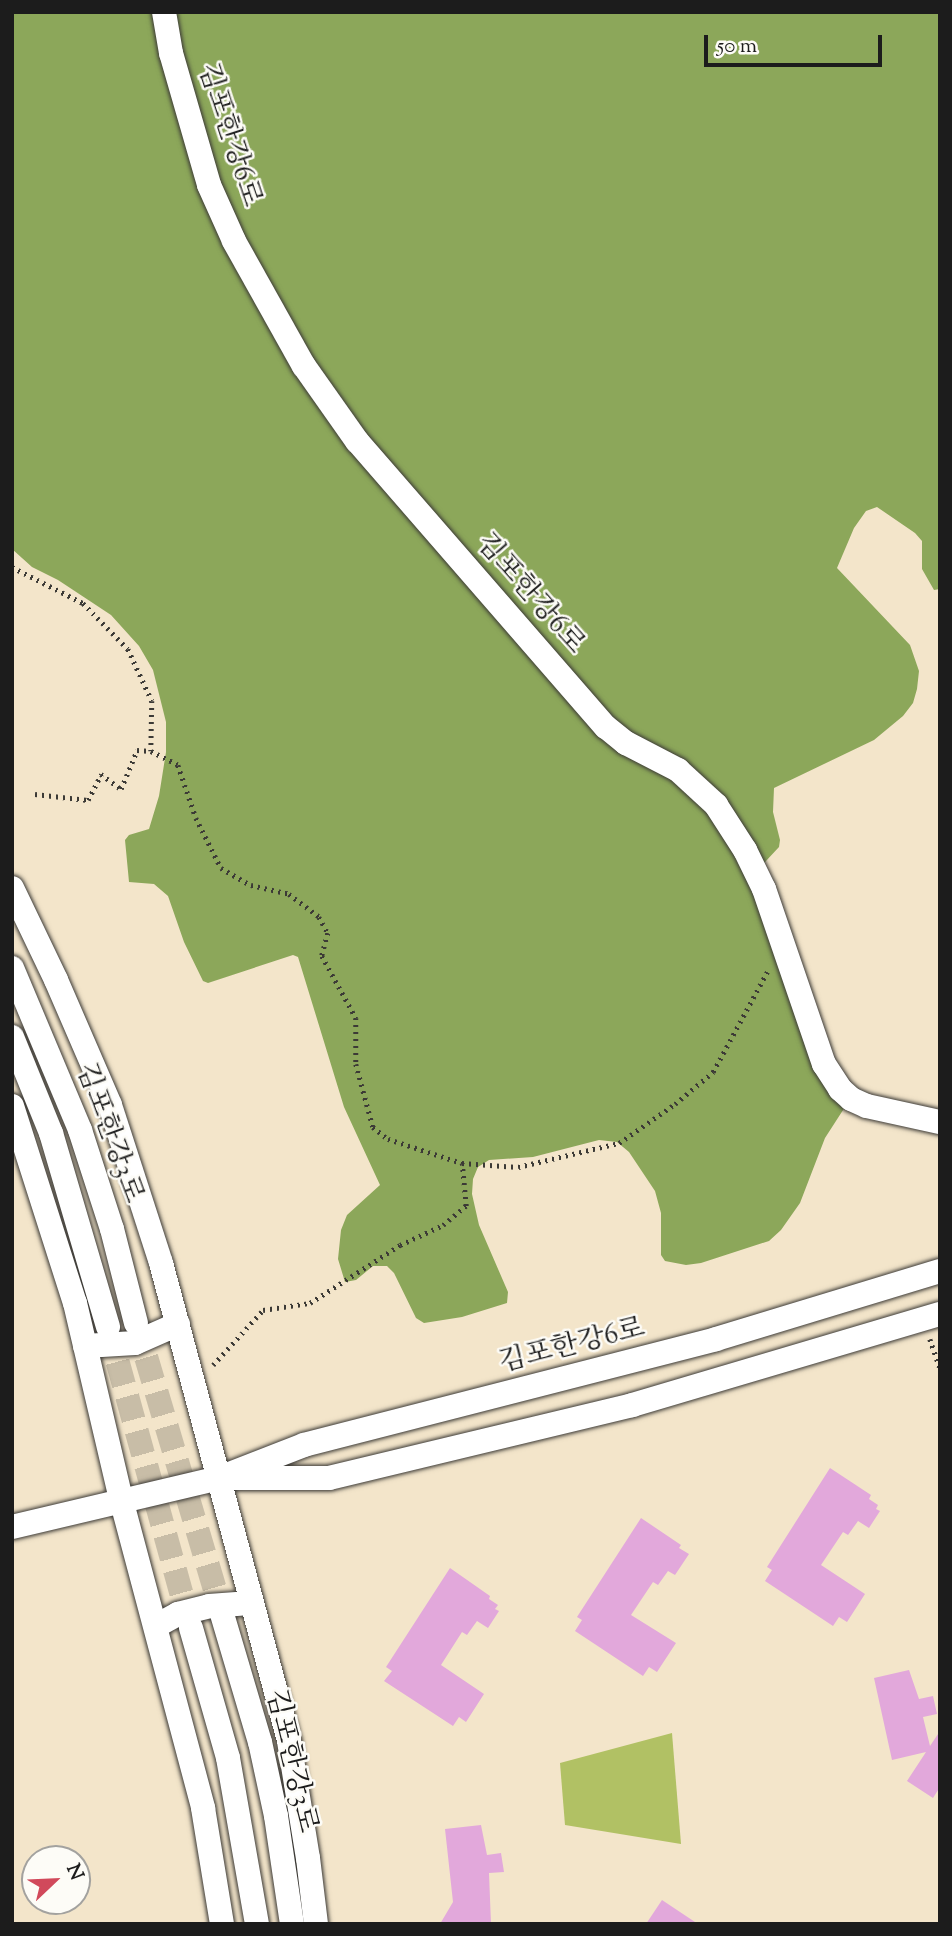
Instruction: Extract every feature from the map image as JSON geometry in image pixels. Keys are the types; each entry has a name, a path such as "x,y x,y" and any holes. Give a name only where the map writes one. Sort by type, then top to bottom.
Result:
{"street":[{"name":"김포한강6로","path":"164,12 170,53 209,185 234,241 304,366 357,442 606,727 626,743 678,770 716,804 745,850 783,939 824,1064 840,1089 851,1099 867,1106 940,1122"},
{"path":"12,888 56,980 110,1105 138,1186 178,1324 289,1741 309,1858 316,1924"},
{"name":"김포한강3로","path":"12,968 80,1130 112,1229 136,1323"},
{"name":"김포한강3로","path":"12,1037 51,1133 108,1327"},
{"path":"12,1106 71,1290 121,1499 203,1808 222,1924"},
{"name":"김포한강6로","path":"12,1527 121,1499 219,1478 304,1445 716,1339 940,1271"},
{"name":"김포한강6로","path":"219,1478 329,1478 645,1401 940,1314"},
{"path":"85,1346 135,1343 178,1324"},
{"path":"156,1626 178,1614 209,1605 252,1603"},
{"name":"김포한강3로","path":"222,1614 263,1755 276,1816 292,1924"},
{"path":"191,1628 228,1758 257,1924"}],"path":[{"path":"12,567 83,603 128,649 152,701 151,751"},
{"path":"35,794 88,800 101,774 121,789 137,750 151,751 178,765 196,818 221,868 251,885 289,894 319,917 328,933 322,956 356,1018 356,1064 373,1127 388,1139 462,1163 518,1167 619,1143 653,1120 713,1072 742,1022 783,939"},
{"path":"211,1367 263,1310 310,1303 400,1245 443,1224 466,1206 462,1163"}],"green space":[{"path":"12,12 940,12 940,589 934,590 922,569 922,541 915,533 877,507 866,511 854,528 837,568 910,645 919,671 913,703 903,716 874,740 774,788 773,812 780,840 779,847 749,879 845,1107 825,1138 800,1203 781,1230 769,1241 701,1263 686,1265 665,1261 661,1255 661,1213 655,1191 629,1152 617,1142 599,1140 533,1157 489,1160 478,1167 473,1179 472,1194 479,1225 508,1292 507,1303 462,1317 424,1323 416,1318 394,1273 387,1266 373,1266 356,1280 345,1282 338,1259 341,1230 347,1215 380,1185 344,1107 298,957 293,955 208,983 203,981 184,942 168,896 154,884 129,882 125,840 129,835 149,829 159,796 166,752 166,722 153,670 139,646 111,615 58,580 32,567 12,549"},
{"path":"672,1733 681,1844 565,1825 560,1763"}],"building":[{"path":"830,1468 871,1495 869,1499 878,1505 876,1509 880,1511 869,1528 858,1521 848,1535 843,1532 821,1565 865,1594 847,1622 839,1617 833,1626 765,1581 772,1570 767,1567"},
{"path":"641,1518 681,1545 679,1548 689,1554 675,1575 668,1571 658,1585 653,1582 631,1615 676,1643 657,1672 649,1667 643,1676 575,1631 582,1620 577,1617"},
{"path":"450,1568 490,1596 489,1599 498,1605 495,1609 499,1611 488,1628 477,1621 467,1635 462,1632 441,1665 484,1694 466,1722 459,1717 453,1726 384,1681 392,1671 386,1667"},
{"path":"909,1670 919,1699 933,1696 937,1714 923,1717 930,1746 940,1731 940,1787 933,1798 907,1781 926,1752 892,1760 874,1678"},
{"path":"481,1825 487,1855 501,1853 504,1872 489,1873 491,1924 440,1924 453,1902 445,1829"},
{"path":"662,1900 698,1924 646,1924"}],"tunnel":[{"path":"136,1323 222,1614"},
{"path":"108,1327 191,1628"}]}
